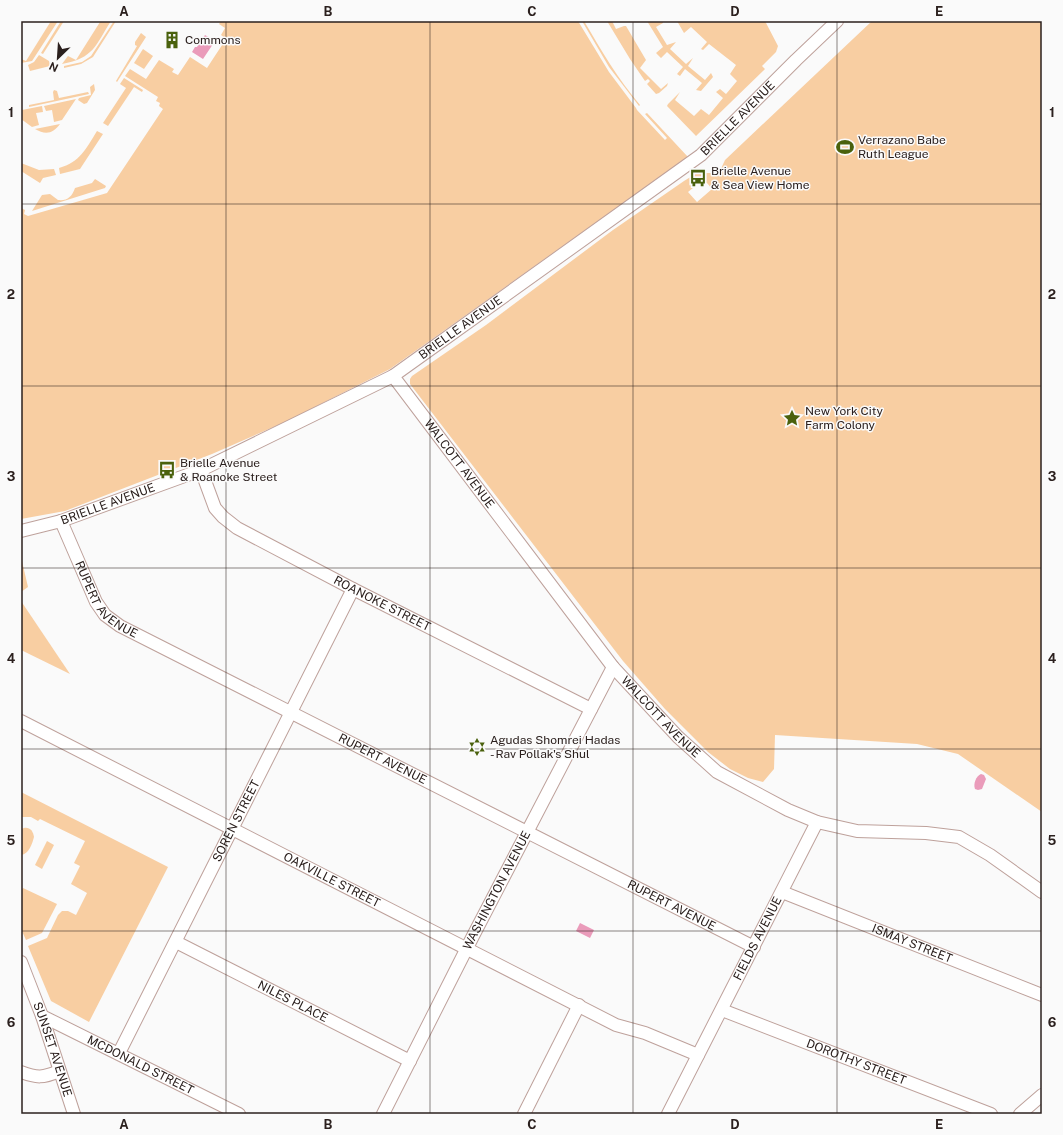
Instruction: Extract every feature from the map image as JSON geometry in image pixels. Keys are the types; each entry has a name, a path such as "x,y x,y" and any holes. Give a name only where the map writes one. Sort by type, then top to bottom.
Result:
{"street":[{"name":"BRIELLE AVENUE","path":"21,531 60,521 201,470 393,376 701,155 837,21"},
{"name":"WALCOTT AVENUE","path":"393,376 614,667 678,737 717,772 788,810 817,822 857,831 926,833 958,837 990,855 1042,892"},
{"name":"ROANOKE STREET","path":"201,470 215,508 236,528 590,709"},
{"name":"RUPERT AVENUE","path":"60,521 92,594 105,615 120,626 754,948"},
{"name":"SOREN STREET","path":"119,1053 353,589"},
{"name":"WASHINGTON AVENUE","path":"383,1114 590,709 614,667"},
{"name":"OAKVILLE STREET","path":"21,721 616,1025 645,1033 698,1055"},
{"name":"FIELDS AVENUE","path":"668,1114 817,822"},
{"name":"ISMAY STREET","path":"782,892 1042,995"},
{"name":"NILES PLACE","path":"176,942 410,1061"},
{"name":"SUNSET AVENUE","path":"21,962 25,985 42,1016 74,1114"},
{"path":"524,1114 579,1005"},
{"name":"DOROTHY STREET","path":"722,1010 991,1114"},
{"name":"MCDONALD STREET","path":"42,1016 239,1114"},
{"path":"21,1072 38,1077 59,1071"},
{"path":"1020,1114 1042,1095"}],"shaded area":[{"path":"51,21 58,21 32,61 21,63 21,59 26,61"},
{"path":"61,21 64,21 43,54 41,53"},
{"path":"98,21 111,21 92,50 76,60 100,22"},
{"path":"114,21 116,21 93,57 81,64 64,68 64,66 82,62 91,56"},
{"path":"221,21 578,21 609,72 637,110 665,140 667,138 645,114 647,113 688,157 390,369 285,422 212,454 65,511 21,519 21,208 25,210 24,214 28,216 107,193 163,109 159,106 160,103 156,101 158,97 125,76 130,69 146,79 159,60 174,69 172,72 178,75 190,57 207,68 226,39 221,35 225,28 219,24"},
{"path":"582,21 584,21 610,64 640,105 639,106 609,67"},
{"path":"607,21 612,21 616,29 626,26 646,60 640,68 661,89 668,83 667,86 659,93 656,94 647,84 650,81 648,79 645,81"},
{"path":"647,21 663,21 663,23 656,27 667,45 676,42 670,49 686,64 693,58 688,66 705,80 711,73 713,77 701,91 696,90 702,83 685,69 680,76 677,74 683,67 667,52 661,58 656,53 663,47"},
{"path":"677,21 765,21 778,46 776,52 762,66 765,69 696,136 667,106 668,104 680,92 675,100 694,116 701,109 709,115 723,98 716,92 720,89 726,94 737,81 730,74 736,65 709,44 703,50 701,49 707,42 691,27 684,33"},
{"path":"872,21 1042,21 1042,812 958,754 917,744 775,735 774,769 763,782 748,778 730,769 708,752 665,709 623,661 410,384 410,379 412,376 486,325 613,230 697,173 719,173 725,160","holes":["699,183 701,185 707,183 712,189 697,202 688,192"]},
{"path":"141,33 146,37 117,82 116,81 137,46 135,45 135,42"},
{"path":"205,35 215,41 203,59 192,52"},
{"path":"143,49 153,56 144,69 134,63"},
{"path":"39,55 49,61 50,66 30,71 28,65 34,62"},
{"path":"68,56 76,60 62,64"},
{"path":"124,78 143,90 142,92 134,87 108,126 103,123 126,88 120,84"},
{"path":"94,84 95,90 87,103 84,104 78,100 79,98 91,95 90,87"},
{"path":"54,90 57,91 59,98 88,92 89,94 29,107 29,105 54,100"},
{"path":"76,99 62,120 54,122 52,110 46,111 44,106"},
{"path":"42,106 43,112 36,113 39,125 32,127 21,119 21,107 22,110"},
{"path":"60,124 52,132 45,133 35,129"},
{"path":"97,131 103,134 80,169 60,174 59,168 72,162 82,154"},
{"path":"21,163 39,170 54,169 56,175 43,178 40,183 21,171"},
{"path":"95,179 106,186 105,188 32,211 42,195 50,194 58,200 64,200 71,196 75,188 92,183"},
{"path":"21,557 28,587 21,592"},
{"path":"21,601 70,674 21,650"},
{"path":"981,774 984,775 986,779 982,789 978,790 974,787 976,778"},
{"path":"21,792 168,867 89,1022 51,1001 28,946 47,938 58,915 62,911 68,911 76,915 87,893 71,884 80,866 74,863 85,841 40,819 38,821 31,817 21,817"},
{"path":"24,828 31,830 34,837 28,851 21,855 21,829"},
{"path":"47,841 54,845 42,869 35,865"},
{"path":"23,888 57,904 42,933 26,940 21,929 21,890"},
{"path":"580,923 594,930 590,938 576,931"}],"place":[{"name":"Commons","path":"172,40"},
{"name":"Verrazano Babe Ruth League","path":"845,147"},
{"name":"Brielle Avenue & Sea View Home","path":"698,178"},
{"name":"New York City Farm Colony","path":"792,418"},
{"name":"Brielle Avenue & Roanoke Street","path":"167,470"},
{"name":"Agudas Shomrei Hadas - Rav Pollak's Shul","path":"477,747"}]}
